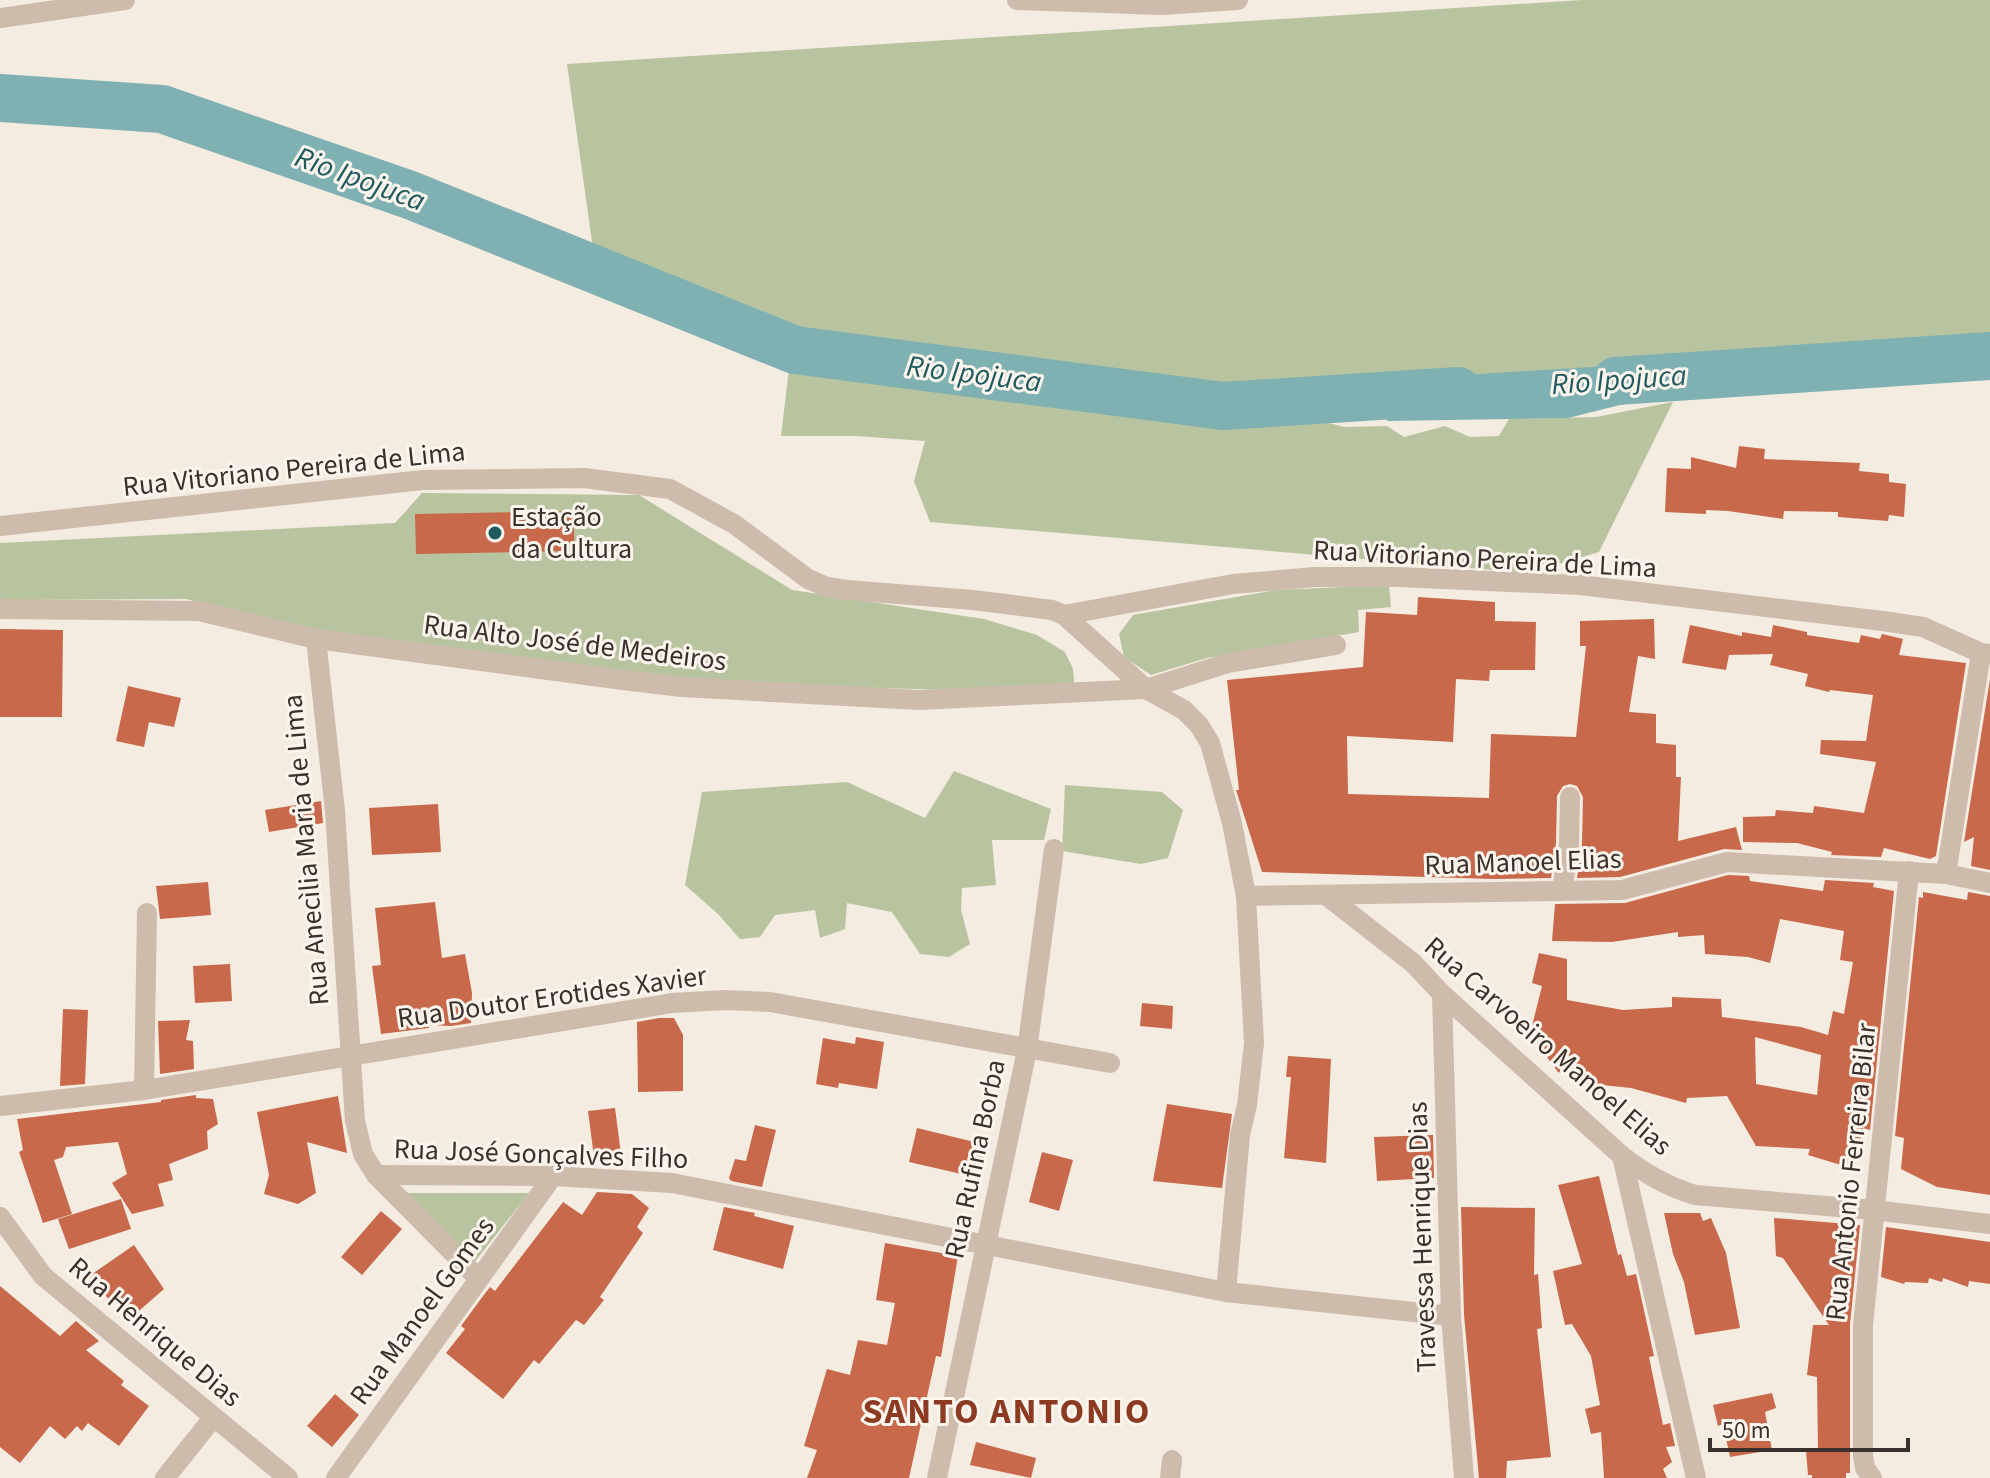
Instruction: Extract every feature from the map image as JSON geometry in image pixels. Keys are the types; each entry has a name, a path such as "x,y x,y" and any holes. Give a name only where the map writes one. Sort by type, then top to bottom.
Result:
{"street":[{"path":"0,18 125,0"},
{"path":"1017,0 1162,5 1238,0"},
{"name":"Rua Vitoriano Pereira de Lima","path":"0,526 423,480 584,478 670,489 734,524 784,563 827,587 973,600 1052,610 1064,615 1233,584 1315,577 1580,585 1832,613 1923,627 1986,654"},
{"name":"Rua Alto José de Medeiros","path":"0,609 199,611 316,639 697,688 919,700 1146,689 1228,663 1336,645"},
{"path":"1064,615 1146,689 1184,710 1210,743 1232,823 1246,896 1254,1043 1247,1105 1240,1135 1226,1292"},
{"name":"Rua Anecìlia Maria de Lima","path":"316,639 335,811 355,1121 363,1154 376,1175 479,1279"},
{"path":"1946,874 1986,654"},
{"path":"1562,891 1569,844 1570,797"},
{"name":"Rua Rufina Borba","path":"937,1478 1027,1050 1054,849"},
{"name":"Rua Manoel Elias","path":"1246,896 1622,890 1727,862 1909,871 1946,874 1990,883"},
{"name":"Rua Antonio Ferreira Bilar","path":"1872,1478 1865,1468 1863,1456 1863,1325 1909,871"},
{"name":"Rua Carvoeiro Manoel Elias","path":"1326,895 1413,963 1442,994 1622,1156 1672,1188 1695,1195 1874,1210 1990,1224"},
{"path":"144,1090 147,913"},
{"name":"Travessa Henrique Dias","path":"1442,994 1451,1316 1464,1478"},
{"name":"Rua Doutor Erotides Xavier","path":"0,1106 144,1090 672,1003 726,1000 770,1002 1110,1063"},
{"path":"1622,1156 1696,1478"},
{"name":"Rua José Gonçalves Filho","path":"376,1175 553,1176 672,1183 1226,1292 1451,1316"},
{"name":"Rua Manoel Gomes","path":"336,1478 553,1176"},
{"name":"Rua Henrique Dias","path":"0,1217 43,1276 288,1478"},
{"path":"165,1478 213,1418"}],"green space":[{"path":"1582,0 1990,0 1990,341 1651,363 1312,400 911,366 596,270 567,64"},
{"path":"789,369 1189,422 1307,418 1345,427 1387,426 1404,437 1445,426 1470,437 1499,436 1509,419 1596,417 1673,402 1599,552 1529,573 930,522 914,481 925,441 856,436 781,436"},
{"path":"422,493 639,495 792,590 984,619 1037,635 1065,652 1073,669 1075,691 1055,693 672,682 312,631 186,599 0,600 0,543 395,523"},
{"path":"1389,585 1391,607 1358,610 1359,632 1207,658 1151,675 1124,657 1119,634 1133,615 1277,590"},
{"path":"954,771 1051,809 1044,840 992,840 996,885 962,888 961,910 970,944 949,957 920,954 892,912 847,903 845,929 820,938 815,910 775,915 760,937 740,939 718,914 685,885 702,792 847,782 925,818"},
{"path":"1065,785 1162,792 1183,810 1168,858 1141,864 1062,851"},
{"path":"400,1193 529,1193 473,1264"}],"water":[{"path":"1687,361 1672,392 1568,418 1387,421 1399,379"}],"building":[{"path":"1739,446 1765,449 1764,459 1860,463 1859,471 1889,474 1889,482 1906,484 1904,517 1889,515 1888,521 1838,517 1838,512 1784,511 1783,519 1728,511 1706,510 1706,514 1665,512 1667,468 1691,469 1691,457 1736,468"},
{"name":"Estação da Cultura","path":"573,511 575,551 416,554 415,514"},
{"path":"1418,597 1495,602 1495,621 1536,622 1535,670 1490,670 1489,681 1456,679 1453,742 1347,736 1348,794 1489,798 1491,734 1576,737 1586,646 1580,646 1580,621 1654,619 1655,659 1638,656 1629,712 1656,714 1656,743 1676,745 1676,777 1681,777 1678,841 1736,827 1742,850 1724,849 1620,877 1577,878 1582,844 1583,797 1577,786 1570,784 1563,786 1557,796 1556,843 1551,878 1262,872 1236,790 1239,790 1227,680 1363,667 1366,612 1417,615"},
{"path":"1690,625 1742,636 1742,632 1771,637 1773,625 1807,632 1807,635 1859,643 1861,635 1880,639 1882,634 1903,639 1899,655 1966,663 1936,856 1930,859 1884,848 1881,857 1831,855 1832,852 1797,843 1743,842 1743,817 1775,816 1776,810 1813,813 1814,806 1864,813 1876,762 1820,754 1821,740 1866,741 1873,695 1829,692 1805,686 1808,674 1770,665 1773,654 1729,655 1726,670 1682,663"},
{"path":"0,629 63,630 62,717 0,717"},
{"path":"1990,679 1990,870 1971,866 1974,837 1964,842"},
{"path":"128,686 181,698 174,727 149,722 144,747 116,741"},
{"path":"321,801 323,823 269,832 265,810"},
{"path":"438,804 441,852 372,855 369,808"},
{"path":"1728,875 1749,876 1750,881 1823,891 1825,880 1874,883 1873,887 1894,891 1870,1130 1863,1128 1854,1169 1808,1155 1810,1149 1756,1146 1727,1096 1687,1098 1686,1103 1631,1088 1582,1083 1583,1077 1558,1072 1530,1034 1542,986 1532,983 1539,953 1567,959 1567,1000 1623,1010 1672,1007 1672,997 1721,999 1722,1017 1801,1027 1828,1035 1833,1011 1844,1014 1853,962 1840,960 1844,931 1780,919 1770,963 1748,957 1705,954 1704,935 1678,937 1678,932 1612,942 1552,941 1555,904 1625,903","holes":["1755,1037 1821,1055 1817,1095 1756,1084"]},
{"path":"208,882 211,915 160,919 156,886"},
{"path":"1923,892 1967,900 1968,892 1990,896 1990,1195 1937,1187 1901,1169 1904,1138 1895,1136 1919,897 1923,898"},
{"path":"435,902 442,958 465,954 472,993 471,1023 429,1025 429,1028 381,1034 372,966 381,965 375,908"},
{"path":"230,964 232,1001 195,1003 193,966"},
{"path":"1142,1003 1173,1006 1172,1029 1140,1026"},
{"path":"63,1009 88,1010 85,1084 60,1086"},
{"path":"674,1018 683,1035 683,1091 638,1092 637,1022"},
{"path":"190,1020 186,1040 193,1041 194,1069 160,1074 158,1021"},
{"path":"856,1037 884,1042 877,1089 839,1083 838,1088 816,1084 823,1038 855,1044"},
{"path":"1288,1056 1331,1059 1326,1163 1284,1158 1291,1077 1286,1077"},
{"path":"196,1095 196,1098 213,1099 218,1124 207,1131 208,1149 169,1164 173,1180 158,1184 164,1206 132,1214 112,1183 127,1174 118,1142 66,1147 63,1157 54,1160 72,1214 43,1223 19,1152 23,1150 17,1119"},
{"path":"338,1096 347,1153 307,1142 316,1193 298,1204 264,1194 269,1175 257,1112"},
{"path":"1167,1104 1232,1114 1222,1188 1153,1181"},
{"path":"615,1108 621,1154 594,1157 588,1111"},
{"path":"755,1125 776,1130 762,1187 729,1178 735,1159 746,1161"},
{"path":"917,1128 987,1145 979,1178 909,1162"},
{"path":"1433,1135 1434,1178 1377,1181 1374,1137"},
{"path":"1042,1152 1073,1160 1059,1211 1029,1202"},
{"path":"1599,1176 1618,1255 1621,1254 1627,1276 1636,1274 1654,1356 1649,1357 1663,1425 1670,1423 1675,1446 1666,1447 1672,1462 1663,1469 1667,1478 1604,1478 1601,1432 1591,1434 1585,1409 1600,1405 1591,1356 1572,1324 1565,1325 1553,1271 1582,1264 1558,1185"},
{"path":"597,1192 632,1194 649,1208 637,1227 643,1233 600,1297 604,1300 584,1325 576,1320 539,1364 534,1360 503,1399 446,1353 465,1329 461,1326 483,1296 490,1287 495,1291 563,1202 582,1215"},
{"path":"121,1199 131,1229 69,1249 58,1219"},
{"path":"724,1207 794,1226 783,1269 713,1250"},
{"path":"1461,1207 1535,1208 1534,1275 1538,1274 1542,1328 1537,1329 1551,1457 1507,1461 1506,1478 1479,1478 1464,1315"},
{"path":"381,1211 402,1229 362,1275 341,1257"},
{"path":"1664,1213 1700,1213 1703,1221 1711,1218 1726,1253 1740,1328 1695,1335"},
{"path":"1774,1218 1860,1225 1850,1324 1850,1473 1846,1473 1846,1478 1812,1478 1808,1475 1806,1451 1818,1451 1817,1377 1807,1375 1813,1325 1829,1325 1783,1258 1776,1256"},
{"path":"1886,1227 1990,1242 1990,1284 1969,1281 1968,1287 1943,1278 1942,1282 1929,1278 1928,1283 1904,1284 1881,1277"},
{"path":"885,1243 958,1256 941,1357 936,1356 909,1478 807,1478 817,1450 804,1446 827,1369 850,1375 858,1340 887,1345 895,1303 876,1300"},
{"path":"134,1245 164,1289 132,1317 117,1299 113,1302 85,1279"},
{"path":"0,1286 60,1336 76,1321 99,1341 86,1350 124,1381 121,1385 149,1406 119,1446 88,1423 82,1431 77,1426 65,1439 50,1426 20,1463 0,1447"},
{"path":"1772,1393 1776,1408 1765,1412 1772,1450 1730,1457 1723,1424 1718,1426 1713,1405"},
{"path":"335,1394 359,1415 332,1447 307,1426"},
{"path":"976,1442 1036,1458 1031,1478 970,1465"}],"waterway":[{"name":"Rio Ipojuca","path":"0,98 162,109 410,195 795,350 1223,406 1458,391"},
{"name":"Rio Ipojuca","path":"1616,381 1990,356"}],"place":[{"name":"Estação da Cultura","path":"495,533"}],"district":[{"name":"SANTO ANTONIO","path":"1007,1411"}]}
